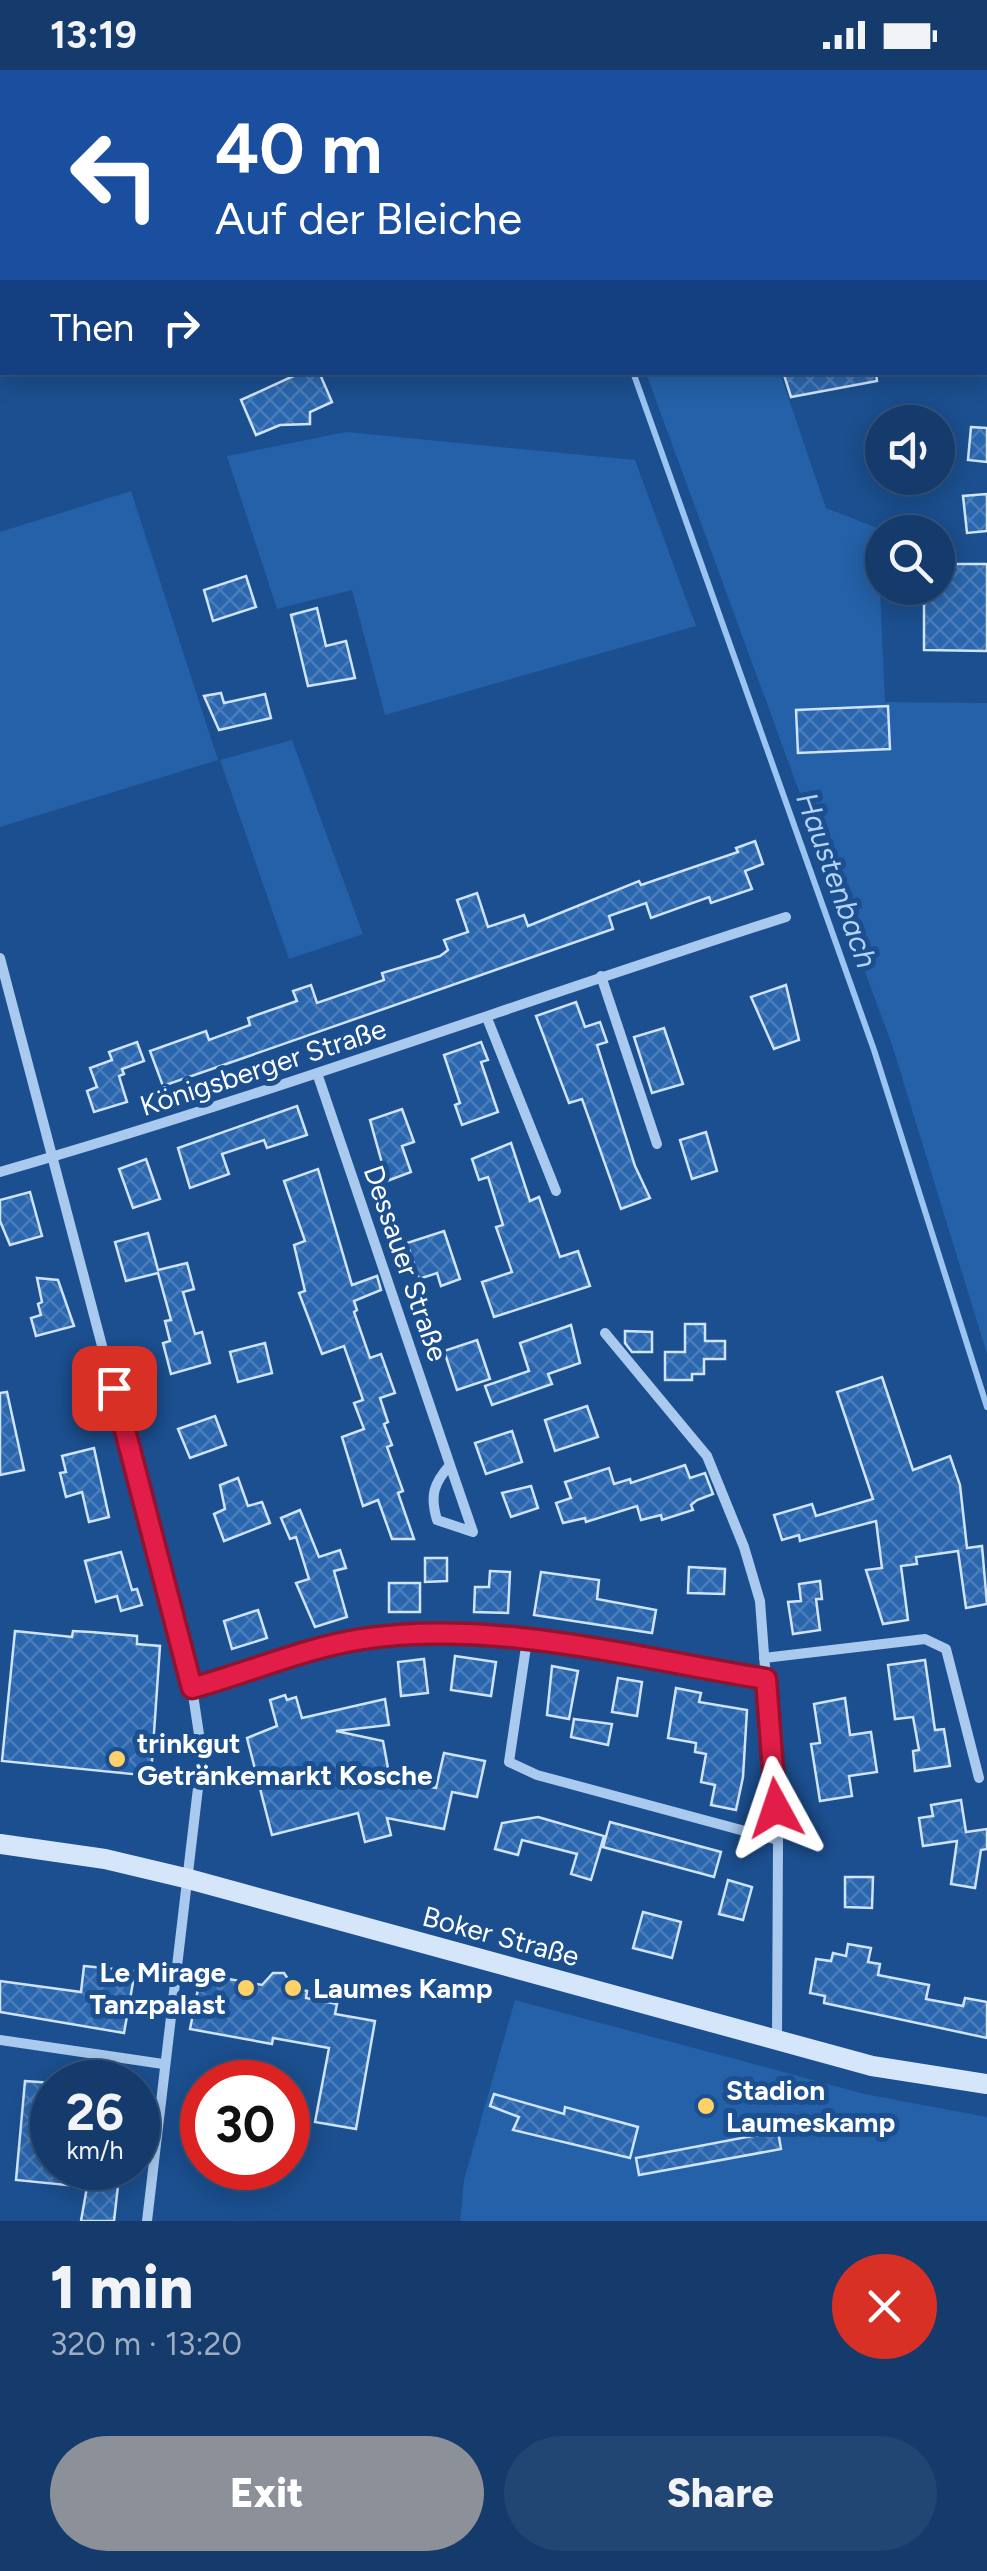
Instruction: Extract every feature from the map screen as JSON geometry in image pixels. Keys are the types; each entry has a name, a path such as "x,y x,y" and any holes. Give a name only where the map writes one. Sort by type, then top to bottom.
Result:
{"main road":[{"name":"Boker Straße","path":"0,1844 104,1859 184,1878 872,2066 987,2084"}],"street":[{"name":"Königsberger Straße","path":"0,1172 318,1076 601,976 786,917"},
{"path":"0,958 192,1688 202,1754 184,1878 147,2221"},
{"path":"601,976 658,1144"},
{"path":"487,1018 556,1191"},
{"name":"Dessauer Straße","path":"318,1076 473,1532 437,1520 431,1500 438,1479 450,1465"},
{"path":"605,1333 706,1456 744,1547 760,1601 778,1840 777,2040"},
{"path":"192,1688 358,1640 428,1633 527,1640 766,1679"},
{"path":"764,1658 924,1639 946,1648 979,1778"},
{"path":"527,1640 509,1762 538,1774 778,1840"},
{"path":"0,2040 163,2064"}],"shaded area":[{"path":"647,375 781,375 826,508 865,523 865,605 881,605 885,702 987,703 987,1354 893,1048"},
{"path":"346,432 635,460 696,626 385,715 352,590 277,609 227,456"},
{"path":"131,491 218,760 0,827 0,532"},
{"path":"292,740 363,934 289,959 220,760"},
{"name":"Stadion Laumeskamp","path":"515,2000 865,2094 987,2117 987,2221 460,2221 464,2180"}],"building":[{"path":"295,375 320,375 332,402 310,412 310,424 280,425 256,435 241,400"},
{"path":"784,375 876,375 877,381 791,397"},
{"path":"971,427 987,428 987,462 968,460"},
{"path":"987,494 987,531 967,533 963,496"},
{"path":"955,564 987,564 987,651 924,650 924,605 955,605"},
{"path":"246,576 256,607 213,621 204,590"},
{"path":"317,608 326,646 346,641 355,678 308,686 291,615"},
{"path":"221,693 224,703 265,694 271,718 219,730 204,696"},
{"path":"888,706 890,749 798,753 796,710"},
{"path":"755,841 763,864 745,871 752,889 711,903 709,897 651,918 646,903 609,916 613,929 163,1086 150,1051 206,1031 209,1040 250,1025 248,1018 297,1001 293,991 311,985 317,1003 384,980 382,973 440,956 448,950 444,940 468,932 457,900 477,893 488,927 524,915 528,926 639,881 641,885 738,852 736,848"},
{"path":"786,985 799,1040 774,1049 751,997"},
{"path":"576,1002 585,1027 600,1022 607,1042 597,1045 635,1166 650,1198 621,1209 582,1099 569,1103 536,1016"},
{"path":"664,1028 683,1084 652,1093 634,1037"},
{"path":"137,1042 144,1061 122,1069 124,1074 119,1076 127,1102 94,1112 87,1091 97,1087 90,1068 112,1060 109,1052"},
{"path":"481,1042 488,1060 481,1062 498,1112 462,1125 455,1105 460,1103 444,1055"},
{"path":"297,1106 307,1135 267,1148 264,1140 222,1154 229,1174 190,1188 178,1148"},
{"path":"402,1109 414,1142 402,1146 411,1172 387,1181 370,1120"},
{"path":"706,1132 717,1171 692,1179 680,1140"},
{"path":"511,1143 530,1201 539,1197 560,1257 578,1251 590,1286 494,1317 482,1282 512,1272 496,1227 503,1225 488,1177 479,1180 472,1159"},
{"path":"146,1159 160,1199 133,1208 119,1169"},
{"path":"318,1169 352,1285 377,1276 381,1290 354,1301 354,1312 370,1358 381,1354 395,1393 380,1398 392,1445 387,1447 403,1491 398,1493 414,1539 392,1539 378,1500 363,1506 342,1437 364,1429 354,1403 363,1400 344,1346 322,1354 299,1293 305,1291 294,1245 305,1241 284,1181"},
{"path":"30,1192 42,1236 10,1245 0,1221 0,1200"},
{"path":"444,1231 460,1279 441,1286 437,1273 419,1279 407,1243"},
{"path":"148,1233 158,1270 187,1263 194,1289 183,1292 195,1334 202,1332 210,1363 171,1374 163,1343 170,1341 165,1321 171,1320 158,1273 126,1281 115,1242"},
{"path":"37,1278 58,1280 74,1326 36,1336 31,1318 41,1315 38,1304 42,1302"},
{"path":"685,1324 705,1324 705,1341 725,1341 725,1359 704,1359 704,1374 692,1374 692,1380 665,1380 665,1352 685,1352"},
{"path":"571,1325 580,1363 548,1374 552,1384 492,1405 485,1386 529,1371 520,1343"},
{"path":"625,1331 652,1332 652,1352 632,1352 625,1343"},
{"path":"477,1340 490,1379 457,1390 444,1351"},
{"path":"265,1343 272,1373 238,1382 230,1352"},
{"path":"882,1377 913,1470 950,1456 960,1485 967,1548 982,1546 987,1604 966,1608 958,1551 916,1557 917,1564 901,1566 908,1620 883,1624 866,1570 882,1568 876,1521 800,1541 799,1535 782,1540 774,1515 812,1504 816,1516 873,1499 837,1392"},
{"path":"7,1392 24,1470 0,1475 0,1393"},
{"path":"587,1406 598,1437 555,1451 545,1420"},
{"path":"215,1416 226,1445 190,1458 178,1429"},
{"path":"512,1431 522,1462 486,1474 475,1443"},
{"path":"94,1448 109,1517 89,1522 82,1492 66,1497 60,1473 66,1472 62,1456"},
{"path":"685,1465 690,1478 705,1473 713,1494 697,1500 691,1505 693,1510 662,1520 661,1515 641,1520 637,1506 586,1522 585,1518 563,1523 556,1503 571,1498 565,1482 609,1468 614,1484 630,1479 631,1483"},
{"path":"238,1478 248,1506 262,1502 270,1523 224,1541 214,1514 225,1509 220,1485"},
{"path":"531,1486 538,1508 511,1517 502,1493"},
{"path":"300,1510 319,1557 340,1550 346,1568 334,1571 347,1617 315,1627 296,1583 309,1579 296,1537 290,1539 281,1518"},
{"path":"121,1552 132,1590 137,1589 142,1605 121,1611 117,1596 96,1602 85,1561"},
{"path":"425,1558 447,1558 447,1581 425,1582"},
{"path":"689,1567 725,1569 724,1594 688,1593"},
{"path":"490,1571 510,1572 508,1613 474,1612 475,1587 489,1587"},
{"path":"541,1572 599,1580 597,1599 656,1610 652,1633 534,1615"},
{"path":"820,1581 822,1599 816,1599 820,1630 793,1634 788,1602 801,1601 799,1584"},
{"path":"389,1583 420,1583 420,1612 389,1612"},
{"path":"258,1610 267,1638 232,1649 224,1621"},
{"path":"15,1631 72,1637 73,1631 137,1636 137,1644 160,1646 151,1776 2,1761"},
{"path":"455,1656 496,1662 491,1696 451,1690"},
{"path":"424,1659 428,1693 401,1696 398,1662"},
{"path":"925,1660 935,1730 944,1729 950,1766 915,1771 913,1751 919,1750 913,1717 895,1719 888,1665"},
{"path":"552,1666 578,1671 569,1719 547,1715"},
{"path":"618,1678 642,1682 637,1716 612,1712"},
{"path":"676,1688 701,1693 699,1702 747,1710 743,1777 736,1810 711,1805 715,1785 701,1782 706,1754 695,1752 696,1743 668,1738"},
{"path":"285,1695 287,1700 296,1697 302,1718 385,1699 389,1725 336,1731 383,1741 390,1779 436,1788 444,1753 485,1761 477,1797 452,1792 444,1829 387,1818 391,1835 365,1842 358,1813 272,1835 247,1738 277,1726 270,1700"},
{"path":"845,1698 850,1735 871,1732 877,1772 849,1776 852,1796 820,1801 811,1744 820,1743 814,1704"},
{"path":"574,1719 612,1724 608,1745 571,1737"},
{"path":"961,1800 966,1832 987,1829 987,1849 981,1850 975,1888 951,1884 957,1841 923,1846 919,1818 933,1816 931,1805"},
{"path":"538,1817 604,1836 591,1880 571,1874 577,1854 522,1840 518,1855 495,1849 502,1823"},
{"path":"610,1822 721,1852 714,1877 603,1847"},
{"path":"845,1877 873,1877 872,1908 845,1907"},
{"path":"728,1880 752,1887 743,1920 719,1914"},
{"path":"643,1912 681,1922 672,1958 633,1948"},
{"path":"848,1944 871,1948 868,1962 880,1964 878,1975 929,1985 926,1999 963,2006 965,1998 987,2002 987,2038 824,2003 825,1996 810,1993 816,1959 831,1961 833,1953 846,1956"},
{"path":"84,1966 135,1971 124,2033 0,2012 0,1981 81,1992"},
{"path":"273,1973 284,1973 294,1988 307,1991 306,1998 337,2004 335,2014 375,2021 356,2129 315,2122 329,2048 273,2038 272,2044 190,2029 201,1974 262,1985"},
{"path":"25,2081 30,2081 30,2181 16,2180"},
{"path":"494,2094 564,2114 565,2107 638,2127 630,2158 513,2130 519,2117 490,2106"},
{"path":"778,2131 781,2149 639,2175 636,2158"},
{"path":"86,2190 118,2190 114,2221 81,2221"}],"waterway":[{"name":"Haustenbach","path":"634,375 874,1050 987,1407"}],"place":[{"name":"trinkgut Getränkemarkt Kosche","path":"117,1759"},
{"name":"Le Mirage Tanzpalast","path":"246,1988"},
{"name":"Laumes Kamp","path":"293,1988"},
{"name":"Stadion Laumeskamp","path":"706,2106"}],"route":[{"path":"114,1388 192,1688 358,1640 428,1633 527,1640 766,1679 776,1808"}]}
